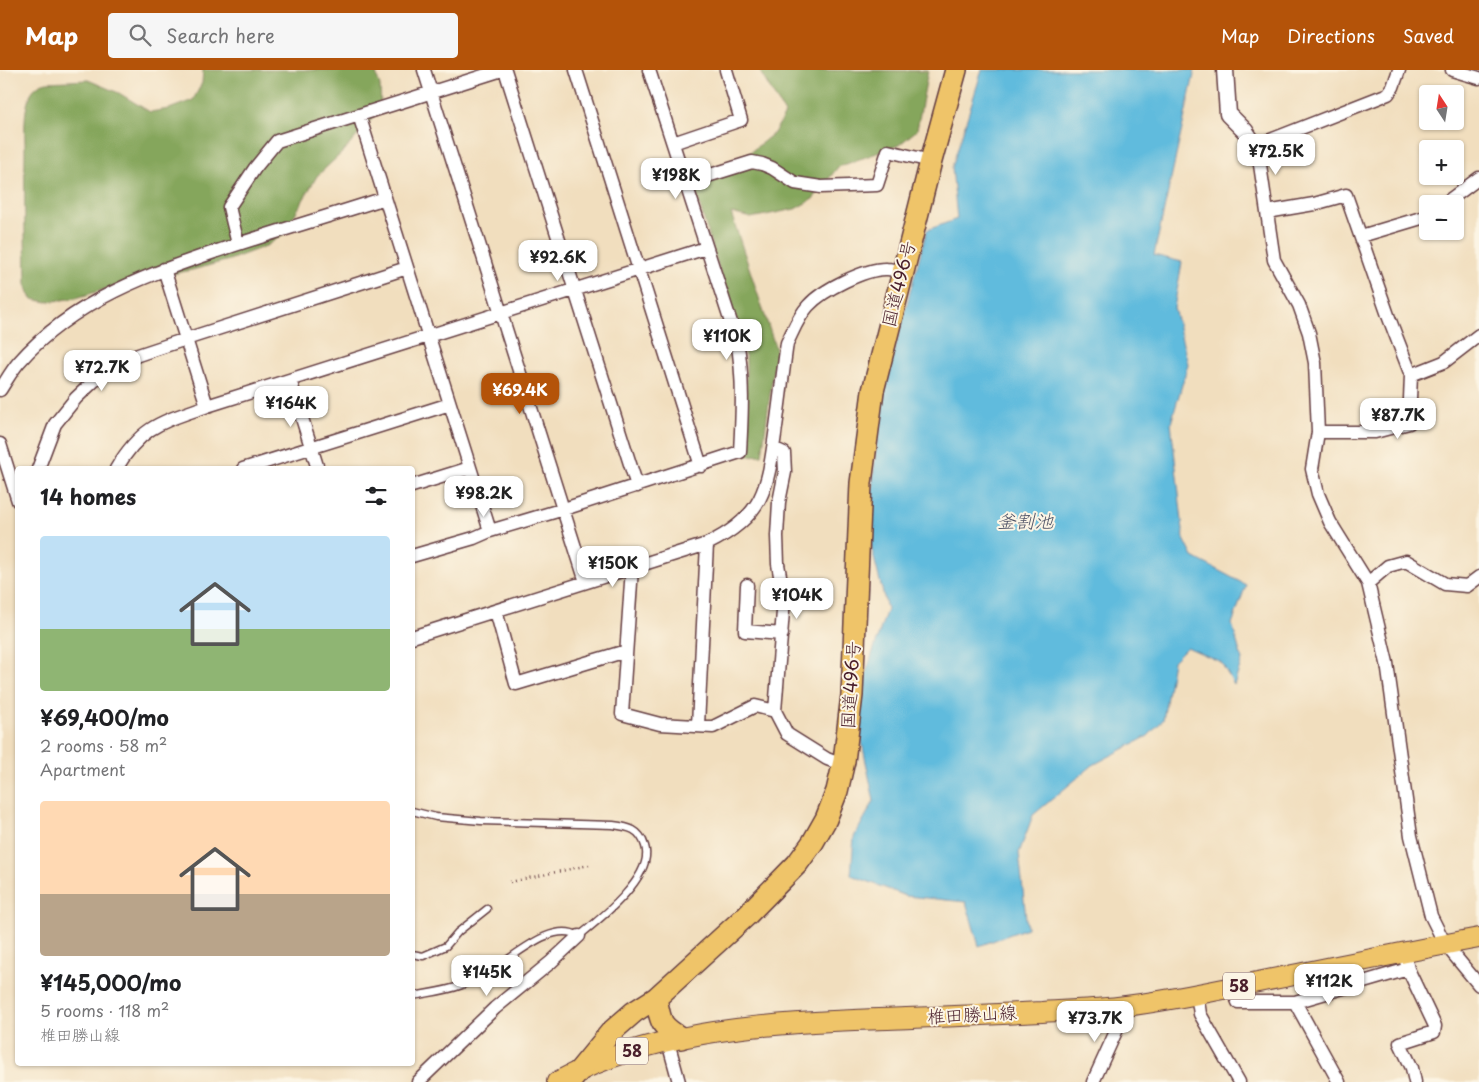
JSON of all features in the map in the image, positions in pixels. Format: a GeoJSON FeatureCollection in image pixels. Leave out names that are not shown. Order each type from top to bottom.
{"type":"FeatureCollection","features":[{"type":"Feature","properties":{"kind":"highway","name":"国道496号"},"geometry":{"type":"LineString","coordinates":[[575,1075],[611,1032],[634,1012],[656,998],[746,916],[796,864],[826,819],[843,765],[852,695],[861,483],[873,391],[956,70]]}},
{"type":"Feature","properties":{"kind":"highway"},"geometry":{"type":"LineString","coordinates":[[656,998],[664,1028],[675,1040]]}},
{"type":"Feature","properties":{"kind":"main road","name":"椎田勝山線"},"geometry":{"type":"LineString","coordinates":[[557,1082],[625,1053],[712,1033],[809,1022],[1117,1007],[1232,987],[1406,961],[1445,944],[1479,938]]}},
{"type":"Feature","properties":{"kind":"street"},"geometry":{"type":"LineString","coordinates":[[424,70],[586,582]]}},
{"type":"Feature","properties":{"kind":"street"},"geometry":{"type":"LineString","coordinates":[[238,244],[229,208],[255,168],[277,141],[504,70],[637,486]]}},
{"type":"Feature","properties":{"kind":"street"},"geometry":{"type":"LineString","coordinates":[[576,70],[701,466]]}},
{"type":"Feature","properties":{"kind":"street"},"geometry":{"type":"LineString","coordinates":[[415,555],[701,466],[740,452],[742,415],[740,359],[737,341],[649,70]]}},
{"type":"Feature","properties":{"kind":"street"},"geometry":{"type":"LineString","coordinates":[[673,143],[741,120],[726,70]]}},
{"type":"Feature","properties":{"kind":"street"},"geometry":{"type":"LineString","coordinates":[[1225,70],[1228,114],[1245,131],[1255,146],[1259,158],[1274,260],[1299,305],[1310,340],[1315,363],[1318,432],[1312,469],[1318,494],[1330,522],[1368,583],[1387,663],[1411,836],[1431,916],[1445,944],[1479,985]]}},
{"type":"Feature","properties":{"kind":"street"},"geometry":{"type":"LineString","coordinates":[[1255,146],[1388,94],[1394,87],[1399,70]]}},
{"type":"Feature","properties":{"kind":"street"},"geometry":{"type":"LineString","coordinates":[[1452,70],[1479,78]]}},
{"type":"Feature","properties":{"kind":"street"},"geometry":{"type":"LineString","coordinates":[[359,115],[490,531]]}},
{"type":"Feature","properties":{"kind":"street"},"geometry":{"type":"LineString","coordinates":[[686,183],[752,162],[772,168],[795,183],[821,187],[877,185],[888,151],[931,161]]}},
{"type":"Feature","properties":{"kind":"street"},"geometry":{"type":"LineString","coordinates":[[1456,195],[1479,178]]}},
{"type":"Feature","properties":{"kind":"street"},"geometry":{"type":"LineString","coordinates":[[1267,212],[1314,204],[1346,195],[1389,318],[1412,375],[1409,423],[1375,432],[1318,432]]}},
{"type":"Feature","properties":{"kind":"street"},"geometry":{"type":"LineString","coordinates":[[0,390],[18,363],[42,338],[65,319],[128,284],[164,269],[238,244],[385,198]]}},
{"type":"Feature","properties":{"kind":"street"},"geometry":{"type":"LineString","coordinates":[[1361,236],[1419,219]]}},
{"type":"Feature","properties":{"kind":"street"},"geometry":{"type":"LineString","coordinates":[[118,466],[135,441],[147,430],[167,420],[706,248]]}},
{"type":"Feature","properties":{"kind":"street"},"geometry":{"type":"LineString","coordinates":[[39,466],[55,424],[76,398],[94,381],[122,363],[186,339],[407,268]]}},
{"type":"Feature","properties":{"kind":"street"},"geometry":{"type":"LineString","coordinates":[[415,636],[707,544],[724,536],[747,517],[756,505],[768,481],[787,343],[807,306],[826,290],[876,269],[888,268],[902,273]]}},
{"type":"Feature","properties":{"kind":"street"},"geometry":{"type":"LineString","coordinates":[[164,269],[208,406]]}},
{"type":"Feature","properties":{"kind":"street"},"geometry":{"type":"LineString","coordinates":[[1412,375],[1444,362],[1479,335]]}},
{"type":"Feature","properties":{"kind":"street"},"geometry":{"type":"LineString","coordinates":[[290,380],[317,466]]}},
{"type":"Feature","properties":{"kind":"street"},"geometry":{"type":"LineString","coordinates":[[252,466],[450,404]]}},
{"type":"Feature","properties":{"kind":"street"},"geometry":{"type":"LineString","coordinates":[[0,444],[15,492]]}},
{"type":"Feature","properties":{"kind":"street"},"geometry":{"type":"LineString","coordinates":[[773,448],[784,453],[785,472],[779,502],[777,536],[778,564],[784,599],[775,711],[788,734],[827,759],[843,765]]}},
{"type":"Feature","properties":{"kind":"street"},"geometry":{"type":"LineString","coordinates":[[415,485],[470,468]]}},
{"type":"Feature","properties":{"kind":"street"},"geometry":{"type":"LineString","coordinates":[[698,725],[707,544]]}},
{"type":"Feature","properties":{"kind":"street"},"geometry":{"type":"LineString","coordinates":[[1368,583],[1388,566],[1406,561],[1445,584],[1467,586],[1479,577]]}},
{"type":"Feature","properties":{"kind":"street"},"geometry":{"type":"LineString","coordinates":[[632,568],[622,714],[660,724],[713,727],[755,706],[775,711]]}},
{"type":"Feature","properties":{"kind":"street"},"geometry":{"type":"LineString","coordinates":[[747,585],[745,631],[782,634]]}},
{"type":"Feature","properties":{"kind":"street"},"geometry":{"type":"LineString","coordinates":[[496,612],[516,684],[626,652]]}},
{"type":"Feature","properties":{"kind":"street"},"geometry":{"type":"LineString","coordinates":[[418,1082],[495,1008],[551,962],[579,936]]}},
{"type":"Feature","properties":{"kind":"street"},"geometry":{"type":"LineString","coordinates":[[1232,987],[1238,1002],[1295,1002],[1406,961],[1435,1026],[1434,1032],[1400,1043],[1415,1082]]}},
{"type":"Feature","properties":{"kind":"street"},"geometry":{"type":"LineString","coordinates":[[1197,994],[1200,1014],[1239,1082]]}},
{"type":"Feature","properties":{"kind":"street"},"geometry":{"type":"LineString","coordinates":[[1295,1002],[1339,1082]]}},
{"type":"Feature","properties":{"kind":"street"},"geometry":{"type":"LineString","coordinates":[[1093,1082],[1118,1027],[1117,1007]]}},
{"type":"Feature","properties":{"kind":"street"},"geometry":{"type":"LineString","coordinates":[[675,1040],[679,1082]]}},
{"type":"Feature","properties":{"kind":"lane"},"geometry":{"type":"LineString","coordinates":[[415,812],[436,817],[481,821],[630,827],[638,832],[644,841],[647,851],[646,863],[637,878],[612,908],[579,936],[571,931],[551,934],[536,941],[494,969],[459,986],[415,995]]}},
{"type":"Feature","properties":{"kind":"lane"},"geometry":{"type":"LineString","coordinates":[[415,955],[423,956],[446,946],[458,932],[487,908]]}},
{"type":"Feature","properties":{"kind":"path"},"geometry":{"type":"LineString","coordinates":[[510,882],[589,865]]}},
{"type":"Feature","properties":{"kind":"green space"},"geometry":{"type":"Polygon","coordinates":[[[203,70],[375,70],[380,86],[381,105],[371,120],[345,150],[317,176],[283,235],[266,246],[229,260],[192,270],[126,283],[76,298],[47,302],[32,299],[26,286],[25,184],[25,115],[31,93],[39,85],[47,82],[88,80],[119,93],[150,112],[169,109],[193,100],[202,83],[203,70]]]}},
{"type":"Feature","properties":{"kind":"green space"},"geometry":{"type":"Polygon","coordinates":[[[759,70],[928,71],[917,130],[899,145],[838,167],[813,199],[795,209],[751,218],[731,213],[776,349],[762,455],[746,456],[746,359],[692,180],[743,158],[774,133],[785,114],[759,70]]]}},
{"type":"Feature","properties":{"kind":"water","name":"釜割池"},"geometry":{"type":"Polygon","coordinates":[[[982,70],[1195,70],[1154,255],[1182,262],[1174,308],[1188,364],[1171,423],[1184,539],[1193,557],[1246,585],[1232,624],[1242,660],[1234,685],[1221,662],[1187,647],[1173,661],[1163,720],[1148,736],[1093,765],[1033,815],[1019,853],[1027,928],[979,946],[966,902],[906,896],[851,875],[854,837],[874,801],[858,723],[862,685],[887,609],[868,534],[880,402],[927,230],[957,219],[952,167],[982,70]]]}}]}
